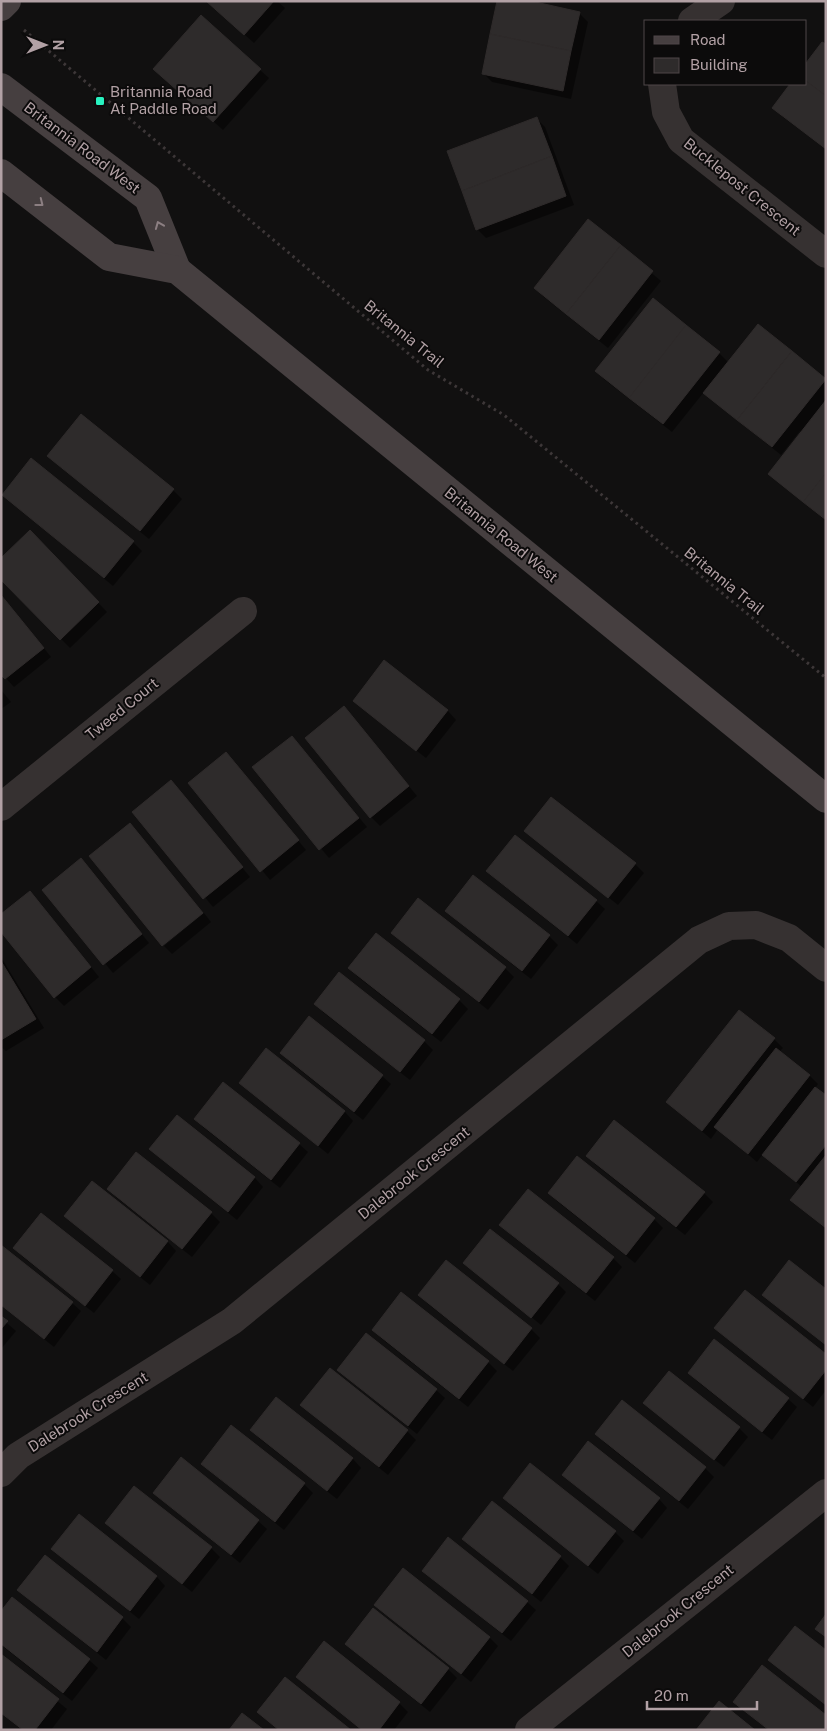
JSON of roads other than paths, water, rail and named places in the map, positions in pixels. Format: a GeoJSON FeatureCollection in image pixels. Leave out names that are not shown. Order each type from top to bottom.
{"type":"FeatureCollection","features":[{"type":"Feature","properties":{"kind":"main road"},"geometry":{"type":"LineString","coordinates":[[1,7],[7,1]]}},
{"type":"Feature","properties":{"kind":"main road","name":"Britannia Road West"},"geometry":{"type":"LineString","coordinates":[[1,87],[148,198],[177,270]]}},
{"type":"Feature","properties":{"kind":"main road","name":"Britannia Road West"},"geometry":{"type":"LineString","coordinates":[[1,173],[109,257],[177,270],[826,799]]}},
{"type":"Feature","properties":{"kind":"street"},"geometry":{"type":"LineString","coordinates":[[693,20],[721,1]]}},
{"type":"Feature","properties":{"kind":"street","name":"Bucklepost Crescent"},"geometry":{"type":"LineString","coordinates":[[662,85],[666,112],[682,140],[826,254]]}},
{"type":"Feature","properties":{"kind":"street","name":"Tweed Court"},"geometry":{"type":"LineString","coordinates":[[1,807],[243,611]]}},
{"type":"Feature","properties":{"kind":"street","name":"Dalebrook Crescent"},"geometry":{"type":"LineString","coordinates":[[1,1473],[18,1456],[232,1322],[699,940],[729,926],[756,925],[789,938],[826,968]]}},
{"type":"Feature","properties":{"kind":"street","name":"Dalebrook Crescent"},"geometry":{"type":"LineString","coordinates":[[529,1730],[826,1493]]}},
{"type":"Feature","properties":{"kind":"place","name":"Britannia Road At Paddle Road"},"geometry":{"type":"Point","coordinates":[100,101]}}]}
